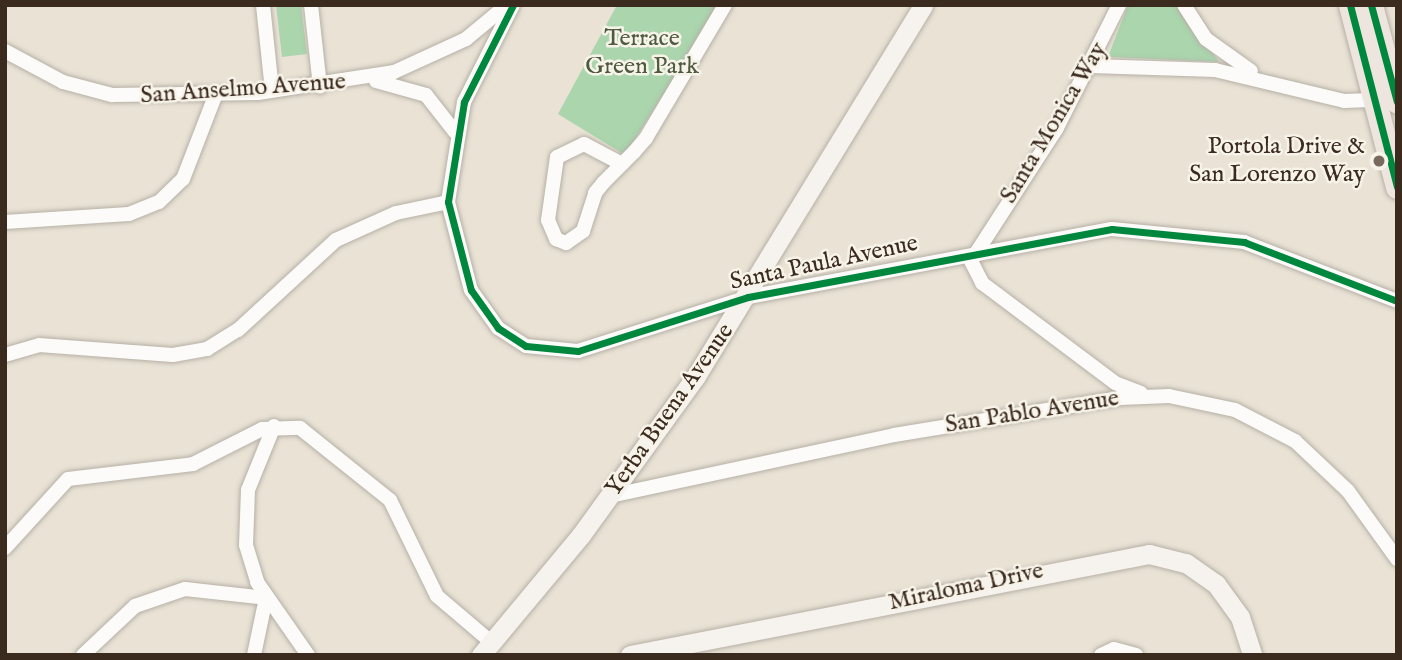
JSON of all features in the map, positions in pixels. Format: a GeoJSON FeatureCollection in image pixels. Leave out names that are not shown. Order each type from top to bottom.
{"type":"FeatureCollection","features":[{"type":"Feature","properties":{"kind":"main road"},"geometry":{"type":"LineString","coordinates":[[1350,5],[1388,101]]}},
{"type":"Feature","properties":{"kind":"main road"},"geometry":{"type":"LineString","coordinates":[[1371,5],[1388,101],[1397,187]]}},
{"type":"Feature","properties":{"kind":"street"},"geometry":{"type":"LineString","coordinates":[[263,5],[272,91]]}},
{"type":"Feature","properties":{"kind":"street"},"geometry":{"type":"LineString","coordinates":[[311,5],[320,87]]}},
{"type":"Feature","properties":{"kind":"street","name":"San Anselmo Avenue"},"geometry":{"type":"LineString","coordinates":[[5,51],[63,82],[111,95],[215,96],[320,87],[365,80],[443,52],[507,5]]}},
{"type":"Feature","properties":{"kind":"street","name":"Santa Paula Avenue"},"geometry":{"type":"LineString","coordinates":[[513,5],[464,102],[455,132],[448,202],[471,290],[498,328],[526,346],[578,351],[748,297],[1086,230],[1174,230],[1268,249],[1397,301]]}},
{"type":"Feature","properties":{"kind":"street"},"geometry":{"type":"LineString","coordinates":[[622,164],[584,144],[558,157],[548,220],[556,239],[576,239],[595,193],[622,164],[657,122],[725,5]]}},
{"type":"Feature","properties":{"kind":"street","name":"Yerba Buena Avenue"},"geometry":{"type":"LineString","coordinates":[[486,649],[610,496],[748,297],[923,5]]}},
{"type":"Feature","properties":{"kind":"street","name":"Santa Monica Way"},"geometry":{"type":"LineString","coordinates":[[973,252],[1038,159],[1091,66],[1119,5]]}},
{"type":"Feature","properties":{"kind":"street"},"geometry":{"type":"LineString","coordinates":[[1184,5],[1221,52],[1271,80]]}},
{"type":"Feature","properties":{"kind":"street"},"geometry":{"type":"LineString","coordinates":[[1091,66],[1187,67],[1271,80],[1344,101],[1388,101]]}},
{"type":"Feature","properties":{"kind":"street","name":"San Anselmo Avenue"},"geometry":{"type":"LineString","coordinates":[[365,80],[426,95],[455,132]]}},
{"type":"Feature","properties":{"kind":"street"},"geometry":{"type":"LineString","coordinates":[[5,222],[130,214],[159,202],[183,179],[215,96]]}},
{"type":"Feature","properties":{"kind":"street"},"geometry":{"type":"LineString","coordinates":[[5,355],[39,345],[173,355],[207,349],[238,330],[336,240],[397,213],[448,202]]}},
{"type":"Feature","properties":{"kind":"street"},"geometry":{"type":"LineString","coordinates":[[973,252],[973,270],[982,283],[1115,383],[1145,395]]}},
{"type":"Feature","properties":{"kind":"street","name":"San Pablo Avenue"},"geometry":{"type":"LineString","coordinates":[[610,496],[839,445],[1145,395],[1235,410],[1295,441],[1348,491],[1397,559]]}},
{"type":"Feature","properties":{"kind":"street"},"geometry":{"type":"LineString","coordinates":[[274,426],[248,491],[244,526],[250,564],[267,598],[291,623],[308,655]]}},
{"type":"Feature","properties":{"kind":"street"},"geometry":{"type":"LineString","coordinates":[[5,548],[68,479],[193,464],[274,426],[313,433],[390,500],[437,596],[486,649]]}},
{"type":"Feature","properties":{"kind":"street","name":"Miraloma Drive"},"geometry":{"type":"LineString","coordinates":[[631,655],[1149,554],[1186,563],[1216,584],[1240,617],[1252,655]]}},
{"type":"Feature","properties":{"kind":"street"},"geometry":{"type":"LineString","coordinates":[[83,655],[151,596],[185,589],[267,598]]}},
{"type":"Feature","properties":{"kind":"street"},"geometry":{"type":"LineString","coordinates":[[254,655],[267,598]]}},
{"type":"Feature","properties":{"kind":"street"},"geometry":{"type":"LineString","coordinates":[[1101,655],[1114,649],[1136,655]]}},
{"type":"Feature","properties":{"kind":"green space"},"geometry":{"type":"Polygon","coordinates":[[[276,5],[301,5],[307,54],[282,57],[276,5]]]}},
{"type":"Feature","properties":{"kind":"green space","name":"Terrace Green Park"},"geometry":{"type":"Polygon","coordinates":[[[617,5],[720,5],[625,155],[558,114],[617,5]]]}},
{"type":"Feature","properties":{"kind":"green space"},"geometry":{"type":"Polygon","coordinates":[[[1128,5],[1179,5],[1219,62],[1108,57],[1128,5]]]}},
{"type":"Feature","properties":{"kind":"cycle path"},"geometry":{"type":"LineString","coordinates":[[513,5],[464,102],[448,202],[471,290],[498,328],[526,346],[578,351],[748,297],[1112,229],[1244,242],[1397,301]]}},
{"type":"Feature","properties":{"kind":"cycle path"},"geometry":{"type":"LineString","coordinates":[[1350,5],[1397,187]]}},
{"type":"Feature","properties":{"kind":"cycle path"},"geometry":{"type":"LineString","coordinates":[[1371,5],[1397,102]]}},
{"type":"Feature","properties":{"kind":"place","name":"Portola Drive & San Lorenzo Way"},"geometry":{"type":"Point","coordinates":[1379,161]}}]}
